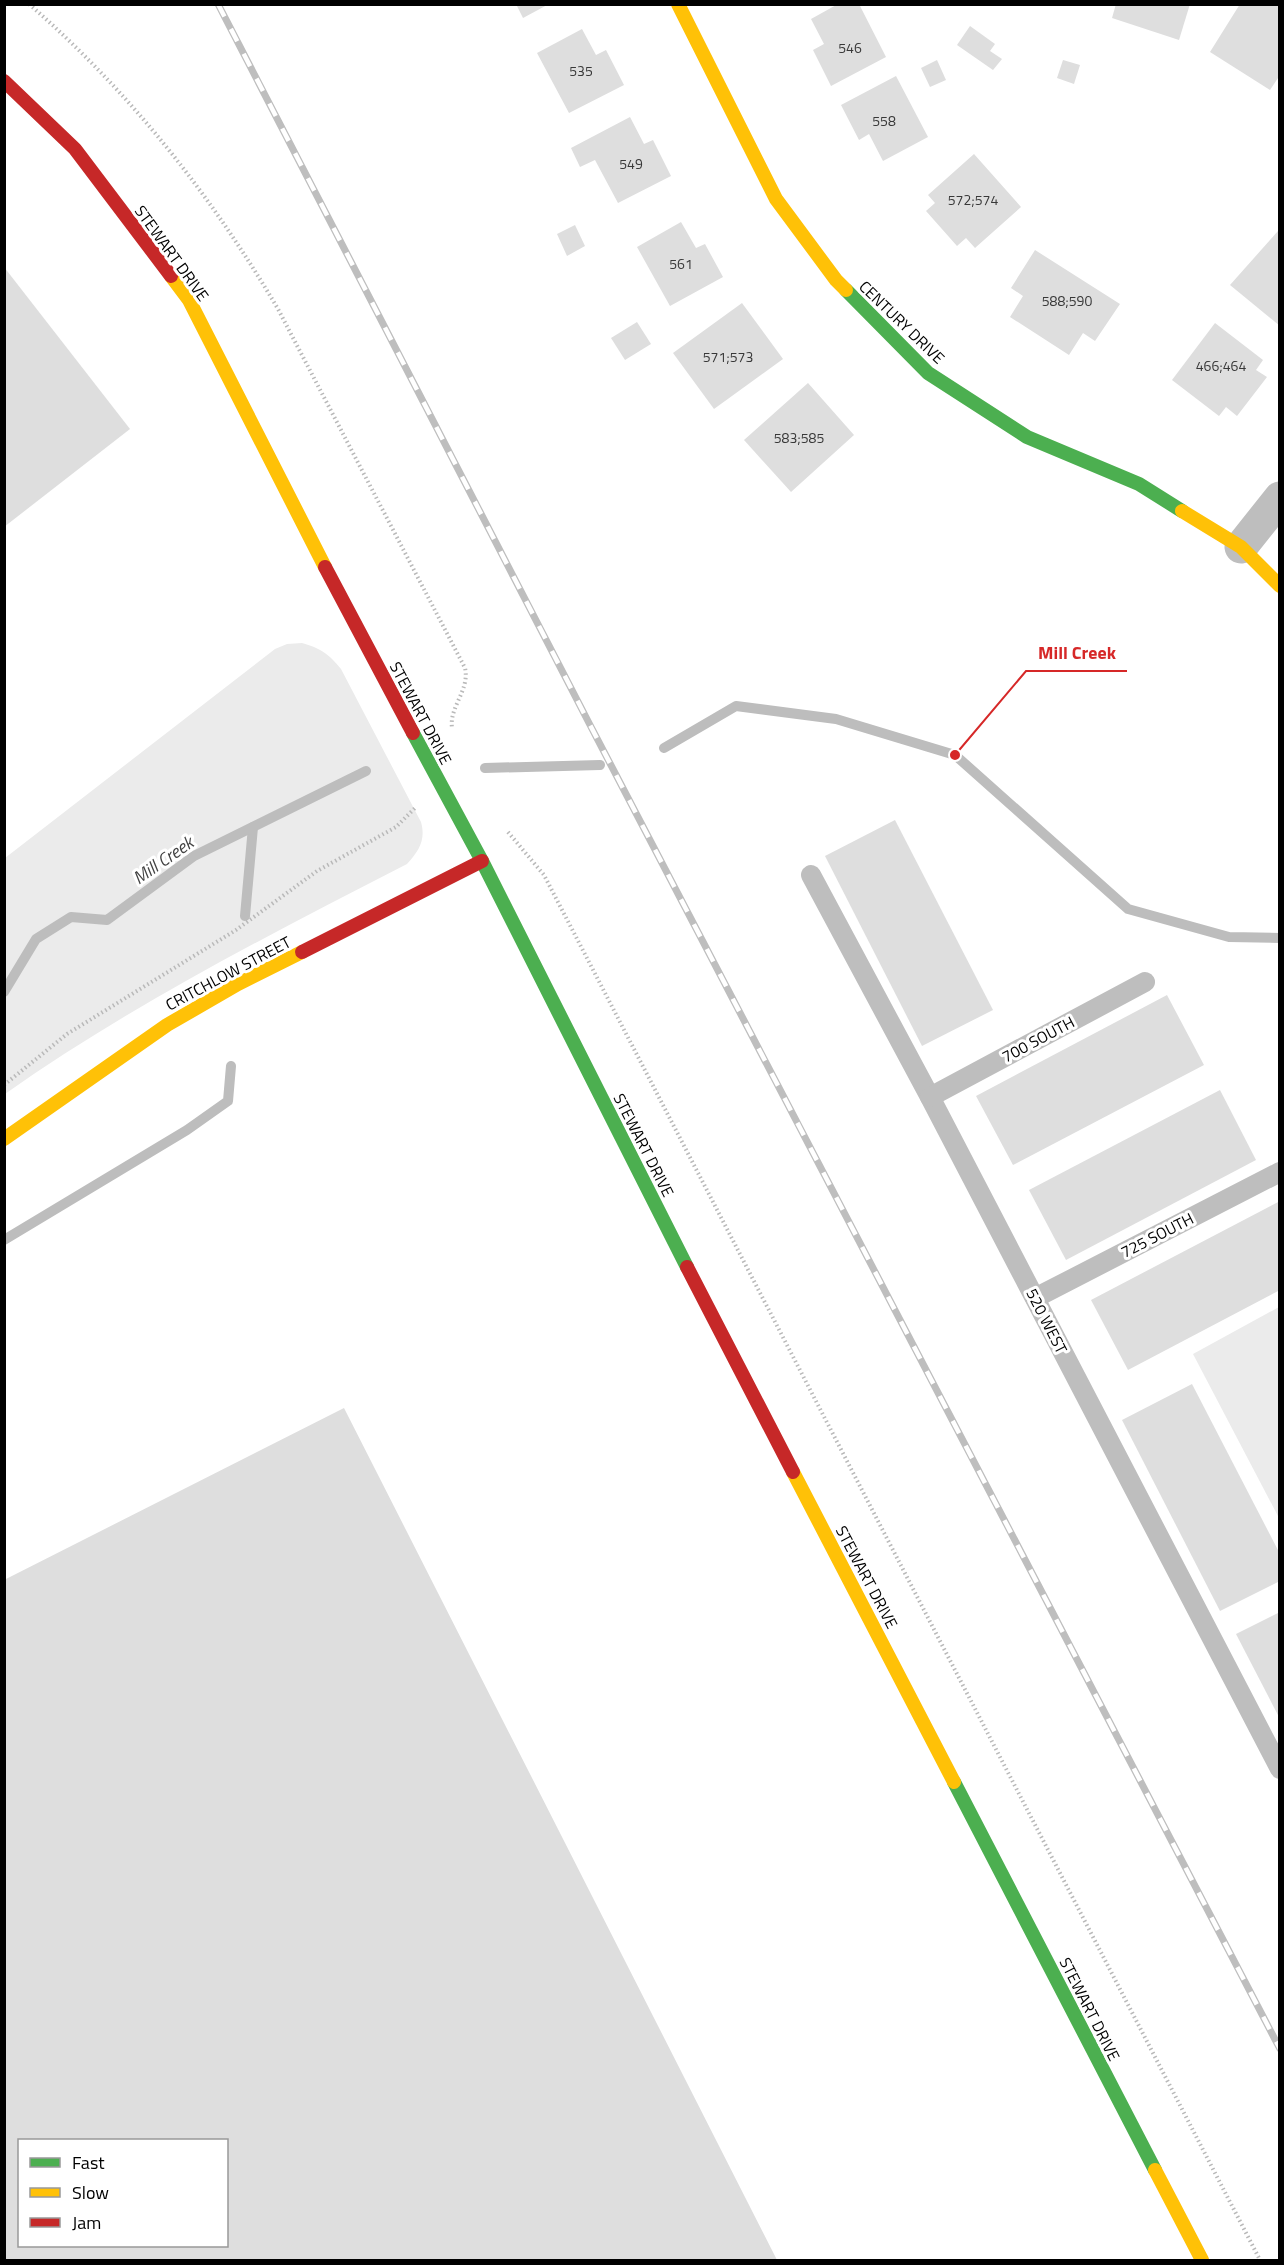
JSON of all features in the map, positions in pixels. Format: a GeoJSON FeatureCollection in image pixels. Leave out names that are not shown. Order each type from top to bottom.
{"type":"FeatureCollection","features":[{"type":"Feature","properties":{"kind":"street","name":"CENTURY DRIVE"},"geometry":{"type":"LineString","coordinates":[[678,4],[776,199],[836,280],[928,373],[1027,436],[1139,484],[1241,548],[1280,586]]}},
{"type":"Feature","properties":{"kind":"street","name":"STEWART DRIVE"},"geometry":{"type":"LineString","coordinates":[[4,81],[75,149],[189,300],[326,569],[482,861],[690,1274],[1202,2260]]}},
{"type":"Feature","properties":{"kind":"street"},"geometry":{"type":"LineString","coordinates":[[1241,548],[1280,498]]}},
{"type":"Feature","properties":{"kind":"street","name":"CRITCHLOW STREET"},"geometry":{"type":"LineString","coordinates":[[4,1139],[167,1024],[238,984],[482,861]]}},
{"type":"Feature","properties":{"kind":"lane","name":"520 WEST"},"geometry":{"type":"LineString","coordinates":[[811,875],[930,1097],[1280,1769]]}},
{"type":"Feature","properties":{"kind":"lane","name":"700 SOUTH"},"geometry":{"type":"LineString","coordinates":[[930,1097],[1145,982]]}},
{"type":"Feature","properties":{"kind":"lane","name":"725 SOUTH"},"geometry":{"type":"LineString","coordinates":[[1035,1298],[1280,1172]]}},
{"type":"Feature","properties":{"kind":"path"},"geometry":{"type":"LineString","coordinates":[[29,4],[64,34],[148,123],[216,212],[278,309],[465,668],[467,677],[452,716],[451,726],[456,736]]}},
{"type":"Feature","properties":{"kind":"path"},"geometry":{"type":"LineString","coordinates":[[4,1085],[67,1034],[236,930],[317,871],[396,827],[415,807]]}},
{"type":"Feature","properties":{"kind":"path"},"geometry":{"type":"LineString","coordinates":[[504,828],[522,846],[544,875],[1260,2260]]}},
{"type":"Feature","properties":{"kind":"shaded area"},"geometry":{"type":"Polygon","coordinates":[[[302,643],[324,652],[341,669],[421,822],[422,840],[415,854],[407,864],[201,972],[151,1001],[53,1061],[5,1094],[5,858],[275,649],[287,644],[302,643]]]}},
{"type":"Feature","properties":{"kind":"shaded area"},"geometry":{"type":"Polygon","coordinates":[[[1279,1307],[1279,1518],[1193,1354],[1279,1307]]]}},
{"type":"Feature","properties":{"kind":"building"},"geometry":{"type":"Polygon","coordinates":[[[516,4],[549,4],[523,18],[516,4]]]}},
{"type":"Feature","properties":{"kind":"building"},"geometry":{"type":"Polygon","coordinates":[[[838,4],[859,4],[886,57],[831,86],[813,50],[824,44],[811,19],[838,4]]]}},
{"type":"Feature","properties":{"kind":"building"},"geometry":{"type":"Polygon","coordinates":[[[1116,4],[1190,4],[1179,40],[1112,18],[1116,4]]]}},
{"type":"Feature","properties":{"kind":"building"},"geometry":{"type":"Polygon","coordinates":[[[1240,4],[1280,4],[1280,75],[1270,90],[1210,52],[1240,4]]]}},
{"type":"Feature","properties":{"kind":"building"},"geometry":{"type":"Polygon","coordinates":[[[970,26],[995,44],[990,51],[1002,59],[993,70],[957,45],[970,26]]]}},
{"type":"Feature","properties":{"kind":"building"},"geometry":{"type":"Polygon","coordinates":[[[582,29],[596,55],[606,50],[624,85],[569,113],[537,53],[582,29]]]}},
{"type":"Feature","properties":{"kind":"building"},"geometry":{"type":"Polygon","coordinates":[[[937,60],[946,80],[930,87],[921,68],[937,60]]]}},
{"type":"Feature","properties":{"kind":"building"},"geometry":{"type":"Polygon","coordinates":[[[1063,60],[1080,65],[1074,84],[1057,78],[1063,60]]]}},
{"type":"Feature","properties":{"kind":"building"},"geometry":{"type":"Polygon","coordinates":[[[896,76],[928,137],[883,161],[869,134],[859,140],[841,105],[896,76]]]}},
{"type":"Feature","properties":{"kind":"building"},"geometry":{"type":"Polygon","coordinates":[[[630,117],[644,144],[653,140],[671,176],[618,203],[595,160],[580,167],[571,148],[630,117]]]}},
{"type":"Feature","properties":{"kind":"building"},"geometry":{"type":"Polygon","coordinates":[[[974,154],[1021,207],[975,248],[966,238],[957,246],[926,211],[935,203],[928,195],[974,154]]]}},
{"type":"Feature","properties":{"kind":"building"},"geometry":{"type":"Polygon","coordinates":[[[681,222],[696,248],[705,244],[723,277],[670,306],[637,247],[681,222]]]}},
{"type":"Feature","properties":{"kind":"building"},"geometry":{"type":"Polygon","coordinates":[[[575,225],[585,246],[567,256],[557,234],[575,225]]]}},
{"type":"Feature","properties":{"kind":"building"},"geometry":{"type":"Polygon","coordinates":[[[1278,231],[1280,233],[1280,326],[1230,285],[1278,231]]]}},
{"type":"Feature","properties":{"kind":"building"},"geometry":{"type":"Polygon","coordinates":[[[1035,250],[1120,304],[1095,341],[1083,333],[1069,355],[1010,317],[1023,296],[1011,288],[1035,250]]]}},
{"type":"Feature","properties":{"kind":"building"},"geometry":{"type":"Polygon","coordinates":[[[4,267],[130,429],[4,527],[4,267]]]}},
{"type":"Feature","properties":{"kind":"building"},"geometry":{"type":"Polygon","coordinates":[[[742,303],[783,359],[714,409],[673,353],[742,303]]]}},
{"type":"Feature","properties":{"kind":"building"},"geometry":{"type":"Polygon","coordinates":[[[637,322],[651,344],[625,360],[611,338],[637,322]]]}},
{"type":"Feature","properties":{"kind":"building"},"geometry":{"type":"Polygon","coordinates":[[[1215,323],[1263,360],[1256,370],[1267,377],[1237,416],[1226,407],[1219,416],[1172,380],[1215,323]]]}},
{"type":"Feature","properties":{"kind":"building"},"geometry":{"type":"Polygon","coordinates":[[[808,383],[854,435],[791,492],[744,440],[808,383]]]}},
{"type":"Feature","properties":{"kind":"building"},"geometry":{"type":"Polygon","coordinates":[[[895,820],[993,1010],[922,1046],[825,856],[895,820]]]}},
{"type":"Feature","properties":{"kind":"building"},"geometry":{"type":"Polygon","coordinates":[[[1167,995],[1204,1065],[1013,1165],[976,1096],[1167,995]]]}},
{"type":"Feature","properties":{"kind":"building"},"geometry":{"type":"Polygon","coordinates":[[[1220,1090],[1256,1160],[1066,1260],[1029,1190],[1220,1090]]]}},
{"type":"Feature","properties":{"kind":"building"},"geometry":{"type":"Polygon","coordinates":[[[1280,1201],[1280,1290],[1128,1370],[1091,1300],[1280,1201]]]}},
{"type":"Feature","properties":{"kind":"building"},"geometry":{"type":"Polygon","coordinates":[[[1192,1384],[1280,1554],[1280,1581],[1220,1611],[1122,1420],[1192,1384]]]}},
{"type":"Feature","properties":{"kind":"building"},"geometry":{"type":"Polygon","coordinates":[[[344,1408],[777,2260],[4,2260],[4,1580],[344,1408]]]}},
{"type":"Feature","properties":{"kind":"building"},"geometry":{"type":"Polygon","coordinates":[[[1280,1612],[1280,1719],[1236,1634],[1280,1612]]]}},
{"type":"Feature","properties":{"kind":"waterway","name":"Mill Creek"},"geometry":{"type":"LineString","coordinates":[[664,748],[736,706],[836,719],[955,755],[1128,909],[1229,937],[1280,938]]}},
{"type":"Feature","properties":{"kind":"waterway","name":"Mill Creek"},"geometry":{"type":"LineString","coordinates":[[485,768],[600,765]]}},
{"type":"Feature","properties":{"kind":"waterway","name":"Mill Creek"},"geometry":{"type":"LineString","coordinates":[[4,992],[36,939],[71,917],[107,920],[194,856],[366,771]]}},
{"type":"Feature","properties":{"kind":"waterway"},"geometry":{"type":"LineString","coordinates":[[245,916],[253,827]]}},
{"type":"Feature","properties":{"kind":"waterway"},"geometry":{"type":"LineString","coordinates":[[4,1240],[187,1130],[228,1101],[231,1066]]}},
{"type":"Feature","properties":{"kind":"railway"},"geometry":{"type":"LineString","coordinates":[[218,4],[589,723],[1280,2049]]}},
{"type":"Feature","properties":{"kind":"traffic: fast"},"geometry":{"type":"LineString","coordinates":[[846,290],[928,373],[1027,437],[1139,484],[1182,511]]}},
{"type":"Feature","properties":{"kind":"traffic: fast"},"geometry":{"type":"LineString","coordinates":[[413,733],[482,861],[687,1267]]}},
{"type":"Feature","properties":{"kind":"traffic: fast"},"geometry":{"type":"LineString","coordinates":[[954,1782],[1155,2170]]}},
{"type":"Feature","properties":{"kind":"traffic: slow"},"geometry":{"type":"LineString","coordinates":[[678,4],[776,199],[836,280],[846,290]]}},
{"type":"Feature","properties":{"kind":"traffic: slow"},"geometry":{"type":"LineString","coordinates":[[171,276],[189,300],[325,567]]}},
{"type":"Feature","properties":{"kind":"traffic: slow"},"geometry":{"type":"LineString","coordinates":[[1182,511],[1241,547],[1280,586]]}},
{"type":"Feature","properties":{"kind":"traffic: slow"},"geometry":{"type":"LineString","coordinates":[[4,1139],[167,1025],[238,984],[302,952]]}},
{"type":"Feature","properties":{"kind":"traffic: slow"},"geometry":{"type":"LineString","coordinates":[[793,1472],[954,1782]]}},
{"type":"Feature","properties":{"kind":"traffic: slow"},"geometry":{"type":"LineString","coordinates":[[1155,2170],[1202,2260]]}},
{"type":"Feature","properties":{"kind":"traffic: jam"},"geometry":{"type":"LineString","coordinates":[[4,81],[75,149],[171,276]]}},
{"type":"Feature","properties":{"kind":"traffic: jam"},"geometry":{"type":"LineString","coordinates":[[325,567],[413,733]]}},
{"type":"Feature","properties":{"kind":"traffic: jam"},"geometry":{"type":"LineString","coordinates":[[302,952],[482,861]]}},
{"type":"Feature","properties":{"kind":"traffic: jam"},"geometry":{"type":"LineString","coordinates":[[687,1267],[793,1472]]}},
{"type":"Feature","properties":{"kind":"place","name":"Mill Creek"},"geometry":{"type":"Point","coordinates":[955,755]}}]}
